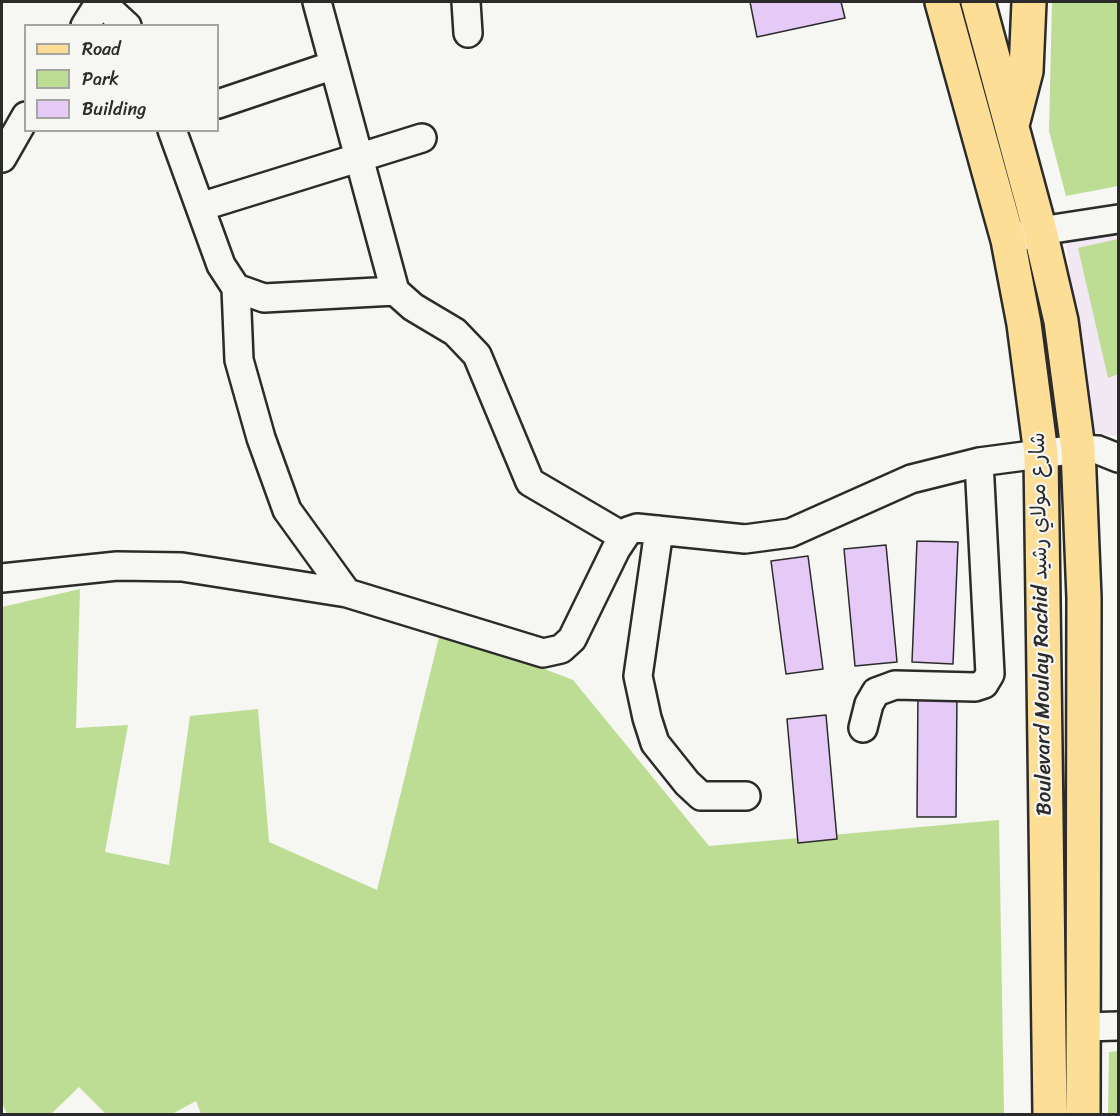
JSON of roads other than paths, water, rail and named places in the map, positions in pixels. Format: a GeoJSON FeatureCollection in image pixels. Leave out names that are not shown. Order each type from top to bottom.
{"type":"FeatureCollection","features":[{"type":"Feature","properties":{"kind":"main road","name":"Boulevard Moulay Rachid شارع مولاي رشيد"},"geometry":{"type":"LineString","coordinates":[[942,2],[1008,240],[1024,324],[1041,454],[1050,1114]]}},
{"type":"Feature","properties":{"kind":"main road","name":"Boulevard Moulay Rachid شارع مولاي رشيد"},"geometry":{"type":"LineString","coordinates":[[978,2],[1040,231],[1061,321],[1078,449],[1084,598],[1083,1114]]}},
{"type":"Feature","properties":{"kind":"main road"},"geometry":{"type":"LineString","coordinates":[[1012,127],[1026,71],[1029,2]]}},
{"type":"Feature","properties":{"kind":"street"},"geometry":{"type":"LineString","coordinates":[[86,24],[101,2],[125,24]]}},
{"type":"Feature","properties":{"kind":"street"},"geometry":{"type":"LineString","coordinates":[[317,2],[395,291],[413,307],[455,332],[477,356],[530,482],[624,537]]}},
{"type":"Feature","properties":{"kind":"street"},"geometry":{"type":"LineString","coordinates":[[466,2],[468,33]]}},
{"type":"Feature","properties":{"kind":"street"},"geometry":{"type":"LineString","coordinates":[[219,104],[334,65]]}},
{"type":"Feature","properties":{"kind":"street"},"geometry":{"type":"LineString","coordinates":[[2,158],[24,120]]}},
{"type":"Feature","properties":{"kind":"street"},"geometry":{"type":"LineString","coordinates":[[173,132],[221,265],[236,288],[240,360],[261,438],[287,510],[347,593]]}},
{"type":"Feature","properties":{"kind":"street"},"geometry":{"type":"LineString","coordinates":[[200,207],[422,138]]}},
{"type":"Feature","properties":{"kind":"street"},"geometry":{"type":"LineString","coordinates":[[1008,240],[1040,231],[1119,219]]}},
{"type":"Feature","properties":{"kind":"street"},"geometry":{"type":"LineString","coordinates":[[236,288],[264,298],[395,291]]}},
{"type":"Feature","properties":{"kind":"street"},"geometry":{"type":"LineString","coordinates":[[2,578],[117,566],[182,567],[347,593],[543,653],[561,649],[572,639],[628,531],[637,528],[745,539],[790,533],[901,483],[979,462],[1078,449],[1098,450],[1119,458]]}},
{"type":"Feature","properties":{"kind":"street"},"geometry":{"type":"LineString","coordinates":[[863,728],[869,704],[876,692],[895,686],[975,687],[984,684],[990,674],[979,462]]}},
{"type":"Feature","properties":{"kind":"street"},"geometry":{"type":"LineString","coordinates":[[659,530],[638,676],[655,743],[687,783],[701,796],[746,796]]}},
{"type":"Feature","properties":{"kind":"street"},"geometry":{"type":"LineString","coordinates":[[1084,1027],[1119,1026]]}}]}
